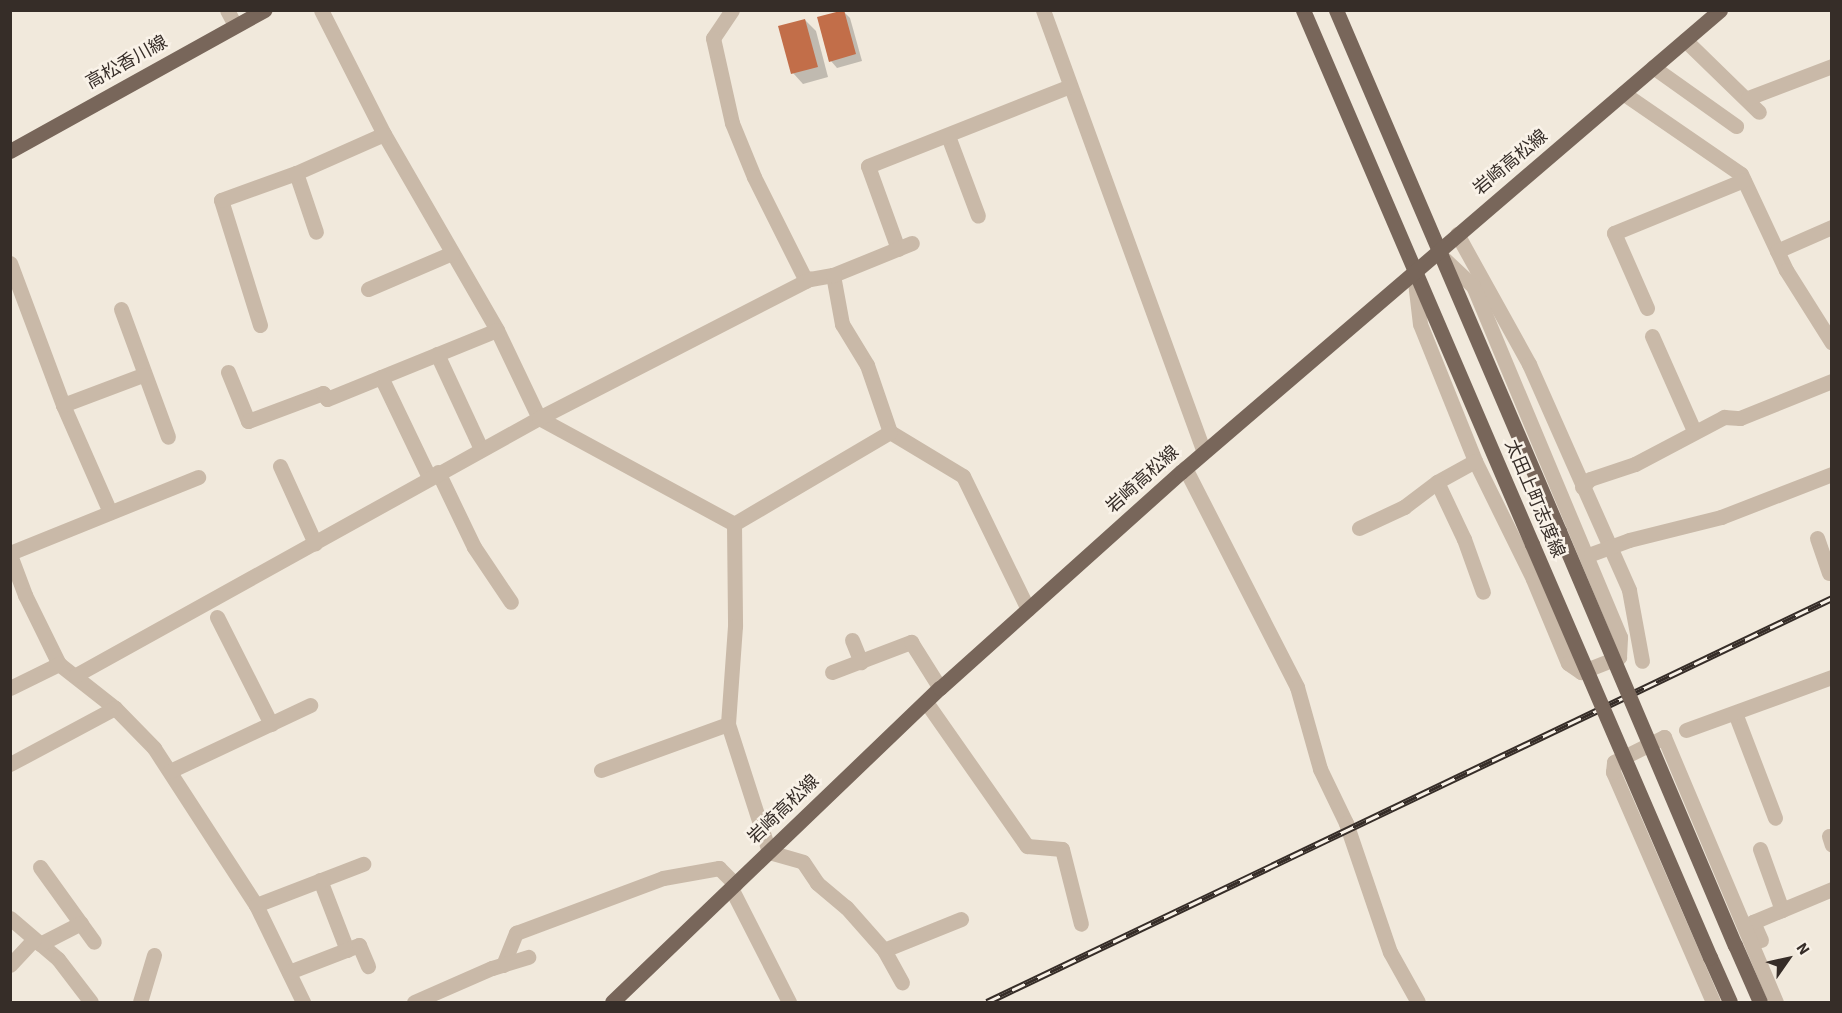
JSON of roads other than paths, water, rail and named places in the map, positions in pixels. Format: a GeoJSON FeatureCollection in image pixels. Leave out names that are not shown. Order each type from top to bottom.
{"type":"FeatureCollection","features":[{"type":"Feature","properties":{"kind":"main road","name":"高松香川線"},"geometry":{"type":"LineString","coordinates":[[10,151],[264,10]]}},
{"type":"Feature","properties":{"kind":"main road","name":"太田上町志度線"},"geometry":{"type":"LineString","coordinates":[[1303,10],[1730,1002]]}},
{"type":"Feature","properties":{"kind":"main road","name":"太田上町志度線"},"geometry":{"type":"LineString","coordinates":[[1336,10],[1437,252],[1760,1002]]}},
{"type":"Feature","properties":{"kind":"main road","name":"岩崎高松線"},"geometry":{"type":"LineString","coordinates":[[612,1002],[940,688],[1185,468],[1720,10]]}},
{"type":"Feature","properties":{"kind":"street"},"geometry":{"type":"LineString","coordinates":[[227,10],[235,26]]}},
{"type":"Feature","properties":{"kind":"street"},"geometry":{"type":"LineString","coordinates":[[321,10],[384,134],[496,330],[539,418],[734,524]]}},
{"type":"Feature","properties":{"kind":"street"},"geometry":{"type":"LineString","coordinates":[[732,10],[713,38],[732,123],[806,281]]}},
{"type":"Feature","properties":{"kind":"street"},"geometry":{"type":"LineString","coordinates":[[1043,10],[1204,452]]}},
{"type":"Feature","properties":{"kind":"street"},"geometry":{"type":"LineString","coordinates":[[1685,40],[1748,98],[1759,112]]}},
{"type":"Feature","properties":{"kind":"street"},"geometry":{"type":"LineString","coordinates":[[1748,98],[1832,66]]}},
{"type":"Feature","properties":{"kind":"street"},"geometry":{"type":"LineString","coordinates":[[1653,67],[1736,126]]}},
{"type":"Feature","properties":{"kind":"street"},"geometry":{"type":"LineString","coordinates":[[76,675],[539,418],[806,281],[833,275],[905,246],[868,166],[948,136],[991,115],[1070,86]]}},
{"type":"Feature","properties":{"kind":"street"},"geometry":{"type":"LineString","coordinates":[[1623,93],[1744,180],[1777,251],[1832,343]]}},
{"type":"Feature","properties":{"kind":"street"},"geometry":{"type":"LineString","coordinates":[[260,325],[221,200],[296,173],[384,134]]}},
{"type":"Feature","properties":{"kind":"street"},"geometry":{"type":"LineString","coordinates":[[948,136],[978,216]]}},
{"type":"Feature","properties":{"kind":"street"},"geometry":{"type":"LineString","coordinates":[[296,173],[316,232]]}},
{"type":"Feature","properties":{"kind":"street"},"geometry":{"type":"LineString","coordinates":[[1647,308],[1614,233],[1744,180]]}},
{"type":"Feature","properties":{"kind":"street"},"geometry":{"type":"LineString","coordinates":[[1777,251],[1832,227]]}},
{"type":"Feature","properties":{"kind":"street"},"geometry":{"type":"LineString","coordinates":[[1457,234],[1529,364],[1610,546],[1634,603],[1642,660]]}},
{"type":"Feature","properties":{"kind":"street"},"geometry":{"type":"LineString","coordinates":[[1414,272],[1420,324],[1475,461],[1537,577],[1568,663],[1581,672],[1619,657],[1620,637],[1473,286],[1437,252]]}},
{"type":"Feature","properties":{"kind":"street"},"geometry":{"type":"LineString","coordinates":[[368,289],[452,253]]}},
{"type":"Feature","properties":{"kind":"street"},"geometry":{"type":"LineString","coordinates":[[10,263],[63,405],[110,513]]}},
{"type":"Feature","properties":{"kind":"street"},"geometry":{"type":"LineString","coordinates":[[833,275],[842,324],[867,365],[890,432],[963,476],[1028,609]]}},
{"type":"Feature","properties":{"kind":"street"},"geometry":{"type":"LineString","coordinates":[[121,309],[143,375],[168,437]]}},
{"type":"Feature","properties":{"kind":"street"},"geometry":{"type":"LineString","coordinates":[[228,372],[248,421],[323,393],[327,399],[496,330]]}},
{"type":"Feature","properties":{"kind":"street"},"geometry":{"type":"LineString","coordinates":[[1652,336],[1694,431]]}},
{"type":"Feature","properties":{"kind":"street"},"geometry":{"type":"LineString","coordinates":[[437,354],[481,449]]}},
{"type":"Feature","properties":{"kind":"street"},"geometry":{"type":"LineString","coordinates":[[63,405],[143,375]]}},
{"type":"Feature","properties":{"kind":"street"},"geometry":{"type":"LineString","coordinates":[[381,377],[474,547],[511,602]]}},
{"type":"Feature","properties":{"kind":"street"},"geometry":{"type":"LineString","coordinates":[[1582,487],[1590,479],[1635,464],[1724,417],[1740,418],[1832,381]]}},
{"type":"Feature","properties":{"kind":"street"},"geometry":{"type":"LineString","coordinates":[[734,524],[890,432]]}},
{"type":"Feature","properties":{"kind":"street"},"geometry":{"type":"LineString","coordinates":[[1359,528],[1404,507],[1437,482],[1475,461]]}},
{"type":"Feature","properties":{"kind":"street"},"geometry":{"type":"LineString","coordinates":[[280,466],[315,543]]}},
{"type":"Feature","properties":{"kind":"street"},"geometry":{"type":"LineString","coordinates":[[1185,468],[1297,687],[1320,769],[1346,823],[1390,952],[1418,1002]]}},
{"type":"Feature","properties":{"kind":"street"},"geometry":{"type":"LineString","coordinates":[[1591,554],[1610,546],[1721,517],[1832,474]]}},
{"type":"Feature","properties":{"kind":"street"},"geometry":{"type":"LineString","coordinates":[[198,477],[10,554],[25,596],[59,664],[76,675],[115,708],[154,748],[256,905],[303,1002]]}},
{"type":"Feature","properties":{"kind":"street"},"geometry":{"type":"LineString","coordinates":[[1437,482],[1464,538],[1483,592]]}},
{"type":"Feature","properties":{"kind":"street"},"geometry":{"type":"LineString","coordinates":[[734,524],[735,626],[728,724],[769,852],[803,862],[817,883],[846,907],[884,950],[902,982]]}},
{"type":"Feature","properties":{"kind":"street"},"geometry":{"type":"LineString","coordinates":[[1817,538],[1827,552],[1829,573]]}},
{"type":"Feature","properties":{"kind":"street"},"geometry":{"type":"LineString","coordinates":[[217,617],[271,724]]}},
{"type":"Feature","properties":{"kind":"street"},"geometry":{"type":"LineString","coordinates":[[852,640],[861,662]]}},
{"type":"Feature","properties":{"kind":"street"},"geometry":{"type":"LineString","coordinates":[[832,672],[911,642],[940,688]]}},
{"type":"Feature","properties":{"kind":"street"},"geometry":{"type":"LineString","coordinates":[[10,688],[59,664]]}},
{"type":"Feature","properties":{"kind":"street"},"geometry":{"type":"LineString","coordinates":[[1686,730],[1832,677]]}},
{"type":"Feature","properties":{"kind":"street"},"geometry":{"type":"LineString","coordinates":[[926,702],[1027,846],[1062,849],[1081,924]]}},
{"type":"Feature","properties":{"kind":"street"},"geometry":{"type":"LineString","coordinates":[[170,771],[310,705]]}},
{"type":"Feature","properties":{"kind":"street"},"geometry":{"type":"LineString","coordinates":[[10,764],[115,708]]}},
{"type":"Feature","properties":{"kind":"street"},"geometry":{"type":"LineString","coordinates":[[1735,713],[1774,818]]}},
{"type":"Feature","properties":{"kind":"street"},"geometry":{"type":"LineString","coordinates":[[601,770],[728,724]]}},
{"type":"Feature","properties":{"kind":"street"},"geometry":{"type":"LineString","coordinates":[[1713,1002],[1613,772],[1614,762],[1664,737],[1776,1002]]}},
{"type":"Feature","properties":{"kind":"street"},"geometry":{"type":"LineString","coordinates":[[1760,849],[1782,910]]}},
{"type":"Feature","properties":{"kind":"street"},"geometry":{"type":"LineString","coordinates":[[256,905],[363,864]]}},
{"type":"Feature","properties":{"kind":"street"},"geometry":{"type":"LineString","coordinates":[[40,867],[94,942]]}},
{"type":"Feature","properties":{"kind":"street"},"geometry":{"type":"LineString","coordinates":[[503,965],[516,933],[663,879],[719,868],[733,886],[789,1002]]}},
{"type":"Feature","properties":{"kind":"street"},"geometry":{"type":"LineString","coordinates":[[320,880],[347,950]]}},
{"type":"Feature","properties":{"kind":"street"},"geometry":{"type":"LineString","coordinates":[[1787,1002],[1753,922],[1832,889]]}},
{"type":"Feature","properties":{"kind":"street"},"geometry":{"type":"LineString","coordinates":[[10,918],[58,959],[91,1002]]}},
{"type":"Feature","properties":{"kind":"street"},"geometry":{"type":"LineString","coordinates":[[884,950],[961,919]]}},
{"type":"Feature","properties":{"kind":"street"},"geometry":{"type":"LineString","coordinates":[[10,965],[37,941],[81,923]]}},
{"type":"Feature","properties":{"kind":"street"},"geometry":{"type":"LineString","coordinates":[[289,972],[359,945],[368,966]]}},
{"type":"Feature","properties":{"kind":"street"},"geometry":{"type":"LineString","coordinates":[[140,1002],[154,955]]}},
{"type":"Feature","properties":{"kind":"street"},"geometry":{"type":"LineString","coordinates":[[414,1002],[528,957]]}},
{"type":"Feature","properties":{"kind":"railway"},"geometry":{"type":"LineString","coordinates":[[987,1002],[1832,598]]}}]}
